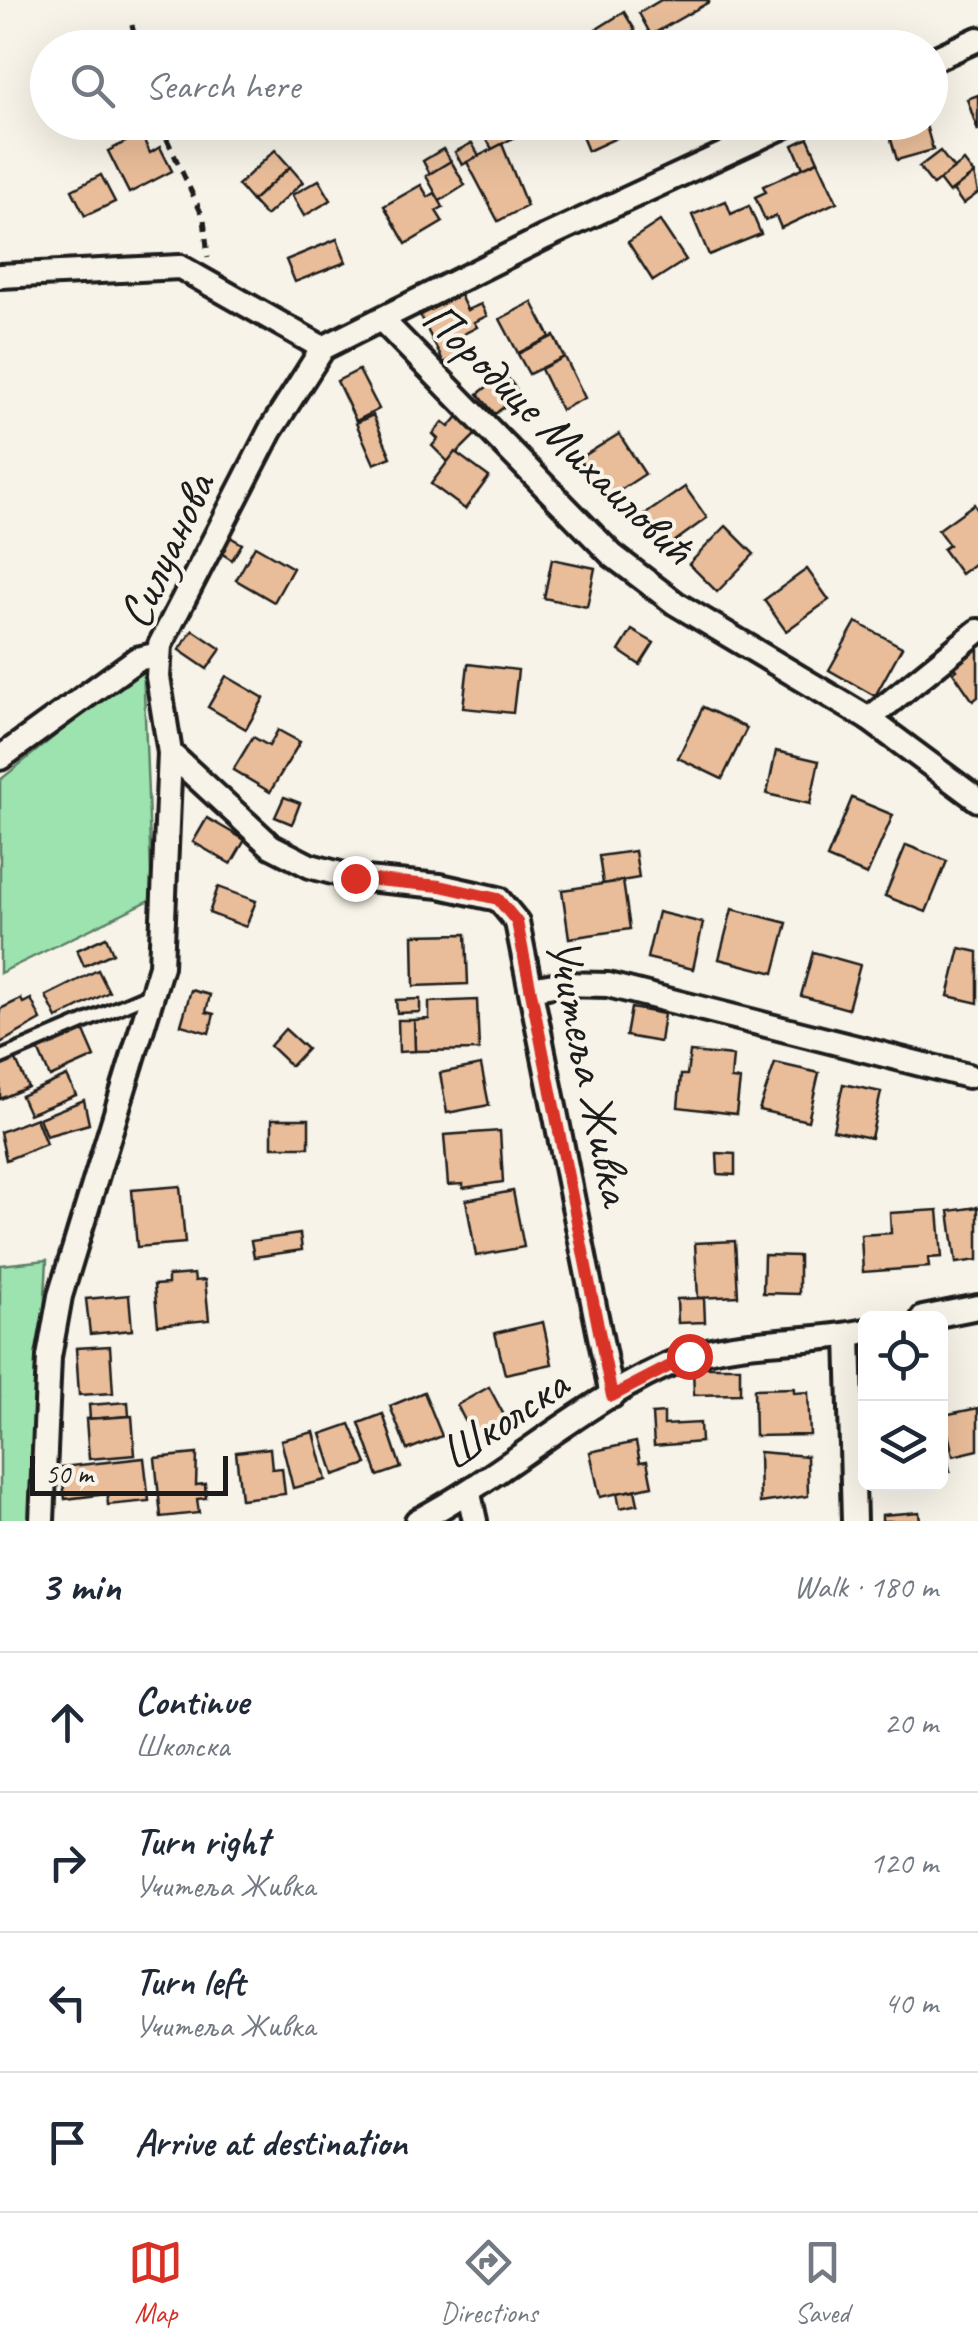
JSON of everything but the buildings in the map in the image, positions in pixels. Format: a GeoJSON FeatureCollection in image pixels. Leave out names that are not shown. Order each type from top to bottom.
{"type":"FeatureCollection","features":[{"type":"Feature","properties":{"kind":"street"},"geometry":{"type":"LineString","coordinates":[[948,52],[978,39]]}},
{"type":"Feature","properties":{"kind":"street"},"geometry":{"type":"LineString","coordinates":[[0,276],[180,267],[210,280],[323,348],[545,237],[754,140]]}},
{"type":"Feature","properties":{"kind":"street","name":"Породице Михаиловић"},"geometry":{"type":"LineString","coordinates":[[382,320],[612,555],[675,603],[868,719],[978,800]]}},
{"type":"Feature","properties":{"kind":"street","name":"Силуанова"},"geometry":{"type":"LineString","coordinates":[[42,1521],[49,1357],[60,1296],[153,992],[164,941],[170,753],[158,677],[160,644],[270,432],[323,348]]}},
{"type":"Feature","properties":{"kind":"street"},"geometry":{"type":"LineString","coordinates":[[868,719],[978,631]]}},
{"type":"Feature","properties":{"kind":"street"},"geometry":{"type":"LineString","coordinates":[[0,758],[137,660],[159,654]]}},
{"type":"Feature","properties":{"kind":"street","name":"Учитеља Живка"},"geometry":{"type":"LineString","coordinates":[[170,753],[271,846],[310,866],[355,878],[440,886],[498,899],[517,922],[612,1396]]}},
{"type":"Feature","properties":{"kind":"street"},"geometry":{"type":"LineString","coordinates":[[531,989],[559,984],[608,985],[968,1076]]}},
{"type":"Feature","properties":{"kind":"street"},"geometry":{"type":"LineString","coordinates":[[948,1313],[978,1307]]}},
{"type":"Feature","properties":{"kind":"street"},"geometry":{"type":"LineString","coordinates":[[854,1521],[857,1333]]}},
{"type":"Feature","properties":{"kind":"street","name":"Школска"},"geometry":{"type":"LineString","coordinates":[[417,1521],[470,1494],[612,1396],[689,1356],[857,1333]]}},
{"type":"Feature","properties":{"kind":"street"},"geometry":{"type":"LineString","coordinates":[[470,1494],[474,1521]]}},
{"type":"Feature","properties":{"kind":"lane"},"geometry":{"type":"LineString","coordinates":[[0,1058],[153,992]]}},
{"type":"Feature","properties":{"kind":"path"},"geometry":{"type":"LineString","coordinates":[[132,25],[133,30]]}},
{"type":"Feature","properties":{"kind":"path"},"geometry":{"type":"LineString","coordinates":[[167,140],[204,219],[210,280]]}},
{"type":"Feature","properties":{"kind":"green space"},"geometry":{"type":"Polygon","coordinates":[[[143,665],[152,899],[0,973],[0,780],[143,665]]]}},
{"type":"Feature","properties":{"kind":"green space"},"geometry":{"type":"Polygon","coordinates":[[[47,1260],[33,1521],[0,1521],[0,1265],[47,1260]]]}},
{"type":"Feature","properties":{"kind":"route"},"geometry":{"type":"LineString","coordinates":[[355,878],[440,886],[498,899],[517,922],[612,1396],[689,1356]]}}]}
